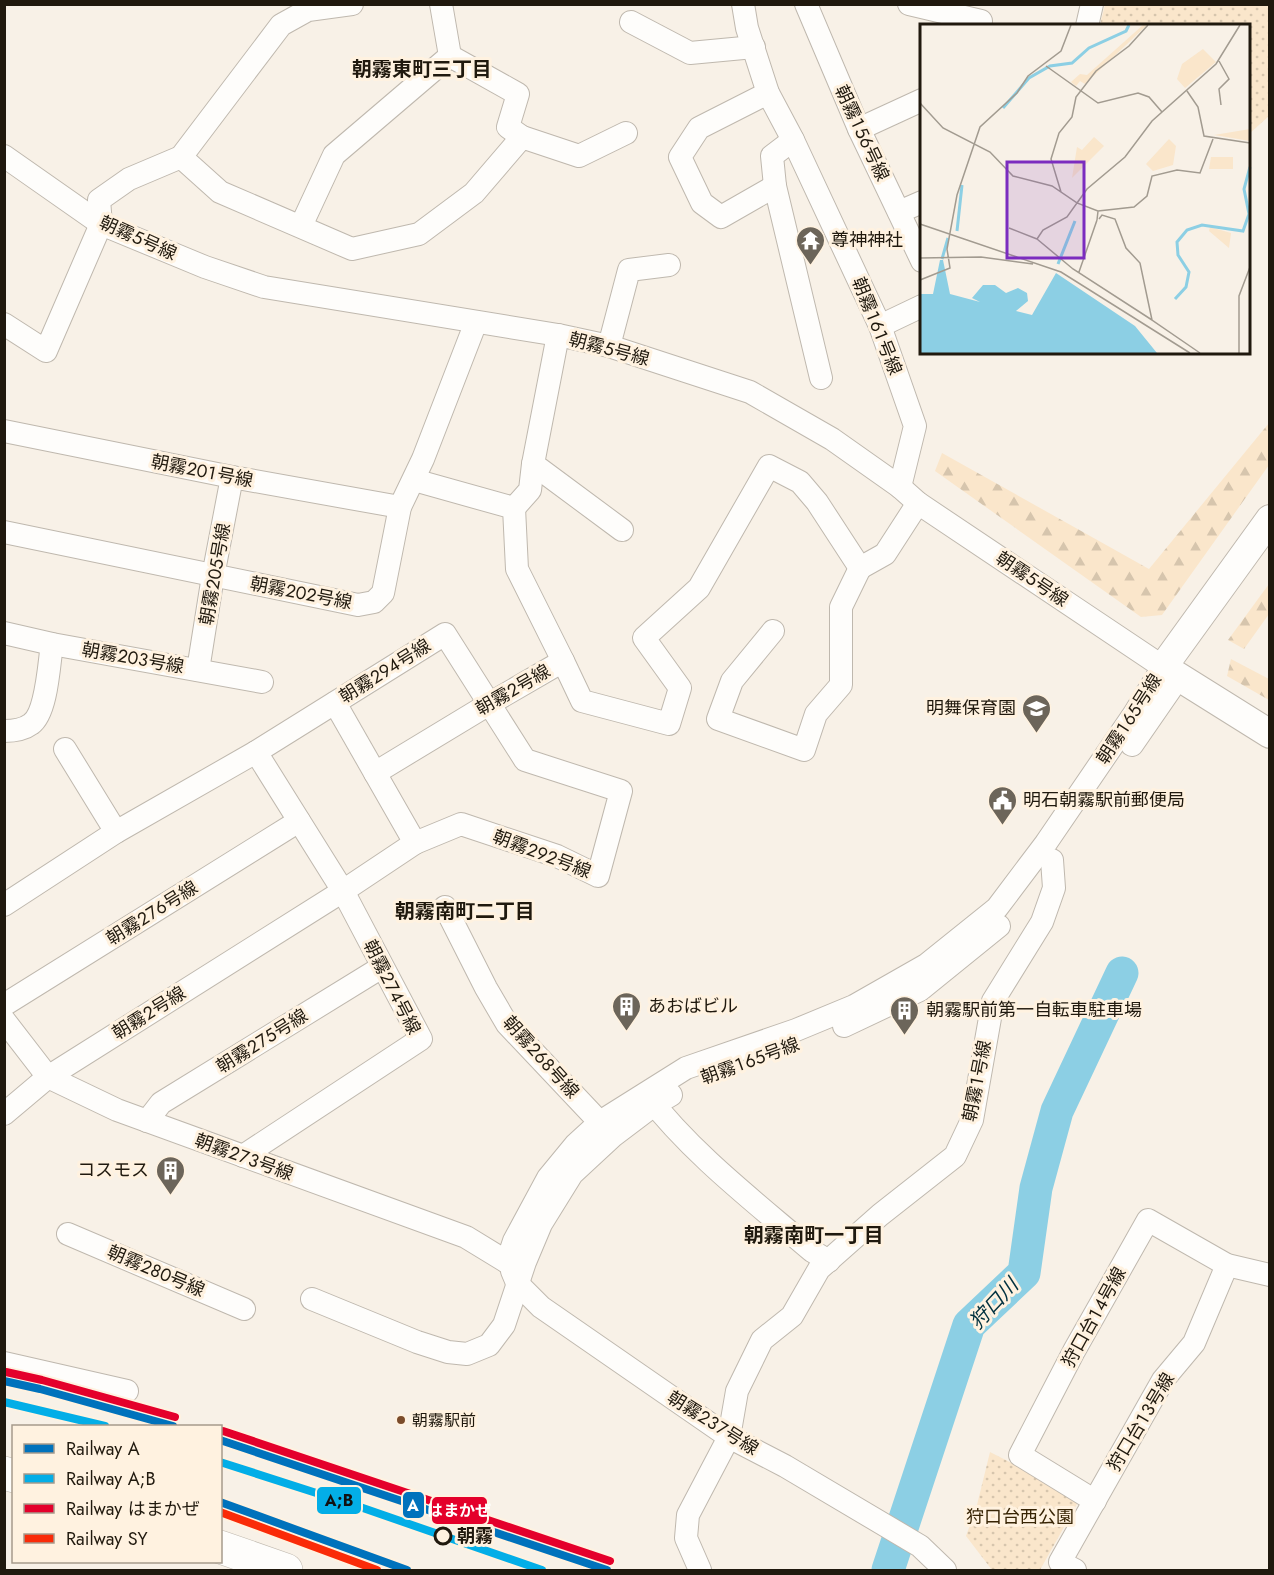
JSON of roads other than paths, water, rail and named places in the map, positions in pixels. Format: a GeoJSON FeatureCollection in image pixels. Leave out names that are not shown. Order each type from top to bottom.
{"type":"FeatureCollection","features":[{"type":"Feature","properties":{"kind":"highway"},"geometry":{"type":"LineString","coordinates":[[222,1548],[286,1570]]}},
{"type":"Feature","properties":{"kind":"main road"},"geometry":{"type":"LineString","coordinates":[[1171,672],[1269,519]]}},
{"type":"Feature","properties":{"kind":"main road"},"geometry":{"type":"LineString","coordinates":[[1171,672],[1269,543]]}},
{"type":"Feature","properties":{"kind":"main road"},"geometry":{"type":"LineString","coordinates":[[1171,672],[1269,734]]}},
{"type":"Feature","properties":{"kind":"street"},"geometry":{"type":"LineString","coordinates":[[4,324],[46,351],[101,225],[99,200],[129,179],[181,157],[281,25],[308,10],[352,4]]}},
{"type":"Feature","properties":{"kind":"street"},"geometry":{"type":"LineString","coordinates":[[441,4],[450,56]]}},
{"type":"Feature","properties":{"kind":"street","name":"朝霧１６１号線"},"geometry":{"type":"LineString","coordinates":[[743,4],[768,93],[793,140],[880,326],[915,426],[900,487]]}},
{"type":"Feature","properties":{"kind":"street","name":"朝霧１５６号線"},"geometry":{"type":"LineString","coordinates":[[806,4],[859,129],[920,259]]}},
{"type":"Feature","properties":{"kind":"street"},"geometry":{"type":"LineString","coordinates":[[909,4],[983,17]]}},
{"type":"Feature","properties":{"kind":"street"},"geometry":{"type":"LineString","coordinates":[[1087,24],[1092,4]]}},
{"type":"Feature","properties":{"kind":"street"},"geometry":{"type":"LineString","coordinates":[[631,22],[690,53],[754,47]]}},
{"type":"Feature","properties":{"kind":"street"},"geometry":{"type":"LineString","coordinates":[[302,226],[334,155],[450,56]]}},
{"type":"Feature","properties":{"kind":"street"},"geometry":{"type":"LineString","coordinates":[[450,56],[518,93],[508,127],[522,137],[579,156],[626,133]]}},
{"type":"Feature","properties":{"kind":"street"},"geometry":{"type":"LineString","coordinates":[[768,93],[699,128],[681,157],[702,203],[721,217],[775,186]]}},
{"type":"Feature","properties":{"kind":"street"},"geometry":{"type":"LineString","coordinates":[[859,129],[920,100]]}},
{"type":"Feature","properties":{"kind":"street"},"geometry":{"type":"LineString","coordinates":[[181,157],[220,192],[352,249],[419,234],[474,193],[522,137]]}},
{"type":"Feature","properties":{"kind":"street"},"geometry":{"type":"LineString","coordinates":[[793,140],[772,156],[775,186],[821,378]]}},
{"type":"Feature","properties":{"kind":"street","name":"朝霧５号線"},"geometry":{"type":"LineString","coordinates":[[4,156],[101,225],[205,267],[264,287],[558,335],[609,346],[750,392],[832,440],[900,487],[918,503],[1171,672]]}},
{"type":"Feature","properties":{"kind":"street"},"geometry":{"type":"LineString","coordinates":[[899,212],[920,202]]}},
{"type":"Feature","properties":{"kind":"street"},"geometry":{"type":"LineString","coordinates":[[609,346],[629,270],[669,265]]}},
{"type":"Feature","properties":{"kind":"street"},"geometry":{"type":"LineString","coordinates":[[880,326],[920,306]]}},
{"type":"Feature","properties":{"kind":"street","name":"朝霧２０２号線"},"geometry":{"type":"LineString","coordinates":[[4,532],[358,605],[374,602],[383,593],[400,507],[414,480],[476,322]]}},
{"type":"Feature","properties":{"kind":"street"},"geometry":{"type":"LineString","coordinates":[[558,335],[530,490],[514,508],[517,569],[563,661]]}},
{"type":"Feature","properties":{"kind":"street","name":"朝霧２０１号線"},"geometry":{"type":"LineString","coordinates":[[4,431],[232,477],[400,507]]}},
{"type":"Feature","properties":{"kind":"street"},"geometry":{"type":"LineString","coordinates":[[533,465],[622,530]]}},
{"type":"Feature","properties":{"kind":"street","name":"朝霧２号線"},"geometry":{"type":"LineString","coordinates":[[375,773],[563,661],[582,700],[669,724],[680,688],[644,638],[699,588],[769,466],[800,482],[817,502],[860,568]]}},
{"type":"Feature","properties":{"kind":"street","name":"朝霧２０５号線"},"geometry":{"type":"LineString","coordinates":[[198,670],[232,477]]}},
{"type":"Feature","properties":{"kind":"street"},"geometry":{"type":"LineString","coordinates":[[414,480],[514,508]]}},
{"type":"Feature","properties":{"kind":"street"},"geometry":{"type":"LineString","coordinates":[[773,631],[732,681],[718,719],[804,750],[816,714],[841,685],[841,607],[860,568],[885,554],[918,503]]}},
{"type":"Feature","properties":{"kind":"street","name":"朝霧２０３号線"},"geometry":{"type":"LineString","coordinates":[[4,633],[52,644],[262,682]]}},
{"type":"Feature","properties":{"kind":"street","name":"朝霧２９４号線"},"geometry":{"type":"LineString","coordinates":[[256,752],[445,634],[489,704]]}},
{"type":"Feature","properties":{"kind":"street"},"geometry":{"type":"LineString","coordinates":[[4,731],[19,730],[33,723],[43,707],[52,644]]}},
{"type":"Feature","properties":{"kind":"street","name":"朝霧１６５号線"},"geometry":{"type":"LineString","coordinates":[[650,1099],[694,1081],[801,1044],[867,1017],[920,990],[958,961],[1007,919],[1052,860],[1171,672]]}},
{"type":"Feature","properties":{"kind":"street","name":"朝霧１６５号線"},"geometry":{"type":"LineString","coordinates":[[507,1262],[514,1241],[548,1178],[576,1144],[607,1129],[650,1099],[686,1068],[796,1030],[854,1006],[926,965],[997,908],[1046,843],[1134,714],[1171,672]]}},
{"type":"Feature","properties":{"kind":"street"},"geometry":{"type":"LineString","coordinates":[[335,703],[415,843]]}},
{"type":"Feature","properties":{"kind":"street","name":"朝霧２９２号線"},"geometry":{"type":"LineString","coordinates":[[415,843],[461,824],[557,856],[598,876],[621,791],[525,760],[489,704]]}},
{"type":"Feature","properties":{"kind":"street"},"geometry":{"type":"LineString","coordinates":[[65,749],[116,832]]}},
{"type":"Feature","properties":{"kind":"street"},"geometry":{"type":"LineString","coordinates":[[4,905],[116,832],[256,752]]}},
{"type":"Feature","properties":{"kind":"street","name":"朝霧２７４号線"},"geometry":{"type":"LineString","coordinates":[[243,1156],[421,1039],[343,891],[256,752]]}},
{"type":"Feature","properties":{"kind":"street","name":"朝霧２７６号線"},"geometry":{"type":"LineString","coordinates":[[4,1005],[298,821]]}},
{"type":"Feature","properties":{"kind":"street","name":"朝霧２号線"},"geometry":{"type":"LineString","coordinates":[[4,1114],[48,1077],[415,843]]}},
{"type":"Feature","properties":{"kind":"street","name":"朝霧１号線"},"geometry":{"type":"LineString","coordinates":[[700,1570],[686,1538],[688,1515],[729,1437],[737,1391],[762,1340],[792,1316],[819,1269],[880,1215],[955,1156],[972,1120],[993,1001],[1042,922],[1053,888],[1052,860]]}},
{"type":"Feature","properties":{"kind":"street","name":"朝霧２６８号線"},"geometry":{"type":"LineString","coordinates":[[445,907],[507,1024],[607,1129]]}},
{"type":"Feature","properties":{"kind":"street","name":"朝霧２７５号線"},"geometry":{"type":"LineString","coordinates":[[147,1121],[161,1103],[382,967]]}},
{"type":"Feature","properties":{"kind":"street","name":"朝霧２７３号線"},"geometry":{"type":"LineString","coordinates":[[4,1020],[48,1077],[117,1110],[466,1237],[507,1262]]}},
{"type":"Feature","properties":{"kind":"street"},"geometry":{"type":"LineString","coordinates":[[650,1099],[664,1116],[723,1174],[812,1251],[829,1261]]}},
{"type":"Feature","properties":{"kind":"street","name":"朝霧１６５号線"},"geometry":{"type":"LineString","coordinates":[[312,1299],[417,1342],[448,1352],[467,1354],[489,1345],[504,1325],[541,1224],[573,1174],[607,1129]]}},
{"type":"Feature","properties":{"kind":"street","name":"狩口台１４号線"},"geometry":{"type":"LineString","coordinates":[[1095,1501],[1020,1455],[1074,1351],[1148,1220],[1227,1265],[1269,1275]]}},
{"type":"Feature","properties":{"kind":"street","name":"朝霧２８０号線"},"geometry":{"type":"LineString","coordinates":[[68,1234],[244,1309]]}},
{"type":"Feature","properties":{"kind":"street","name":"朝霧２３７号線"},"geometry":{"type":"LineString","coordinates":[[507,1262],[518,1283],[541,1307],[729,1437],[784,1466],[920,1546],[945,1570]]}},
{"type":"Feature","properties":{"kind":"street","name":"狩口台１３号線"},"geometry":{"type":"LineString","coordinates":[[1075,1570],[1060,1562],[1163,1380],[1194,1342],[1227,1265]]}},
{"type":"Feature","properties":{"kind":"street"},"geometry":{"type":"LineString","coordinates":[[4,1363],[127,1391]]}},
{"type":"Feature","properties":{"kind":"waterway","name":"狩口川"},"geometry":{"type":"LineString","coordinates":[[888,1570],[969,1325],[1024,1273],[1036,1188],[1057,1111],[1122,973]]}},
{"type":"Feature","properties":{"kind":"rail line","name":"はまかぜ"},"geometry":{"type":"LineString","coordinates":[[6,1372],[175,1417]]}},
{"type":"Feature","properties":{"kind":"rail line","name":"A"},"geometry":{"type":"LineString","coordinates":[[4,1381],[169,1425]]}},
{"type":"Feature","properties":{"kind":"rail line","name":"A;B"},"geometry":{"type":"LineString","coordinates":[[4,1402],[101,1425]]}},
{"type":"Feature","properties":{"kind":"rail line","name":"はまかぜ"},"geometry":{"type":"LineString","coordinates":[[223,1431],[610,1561]]}},
{"type":"Feature","properties":{"kind":"rail line","name":"A"},"geometry":{"type":"LineString","coordinates":[[222,1441],[607,1570]]}},
{"type":"Feature","properties":{"kind":"rail line","name":"A;B"},"geometry":{"type":"LineString","coordinates":[[222,1463],[360,1507],[542,1570]]}},
{"type":"Feature","properties":{"kind":"rail line","name":"A"},"geometry":{"type":"LineString","coordinates":[[222,1503],[407,1570]]}},
{"type":"Feature","properties":{"kind":"rail line","name":"SY"},"geometry":{"type":"LineString","coordinates":[[222,1513],[377,1570]]}},
{"type":"Feature","properties":{"kind":"place","name":"尊神神社"},"geometry":{"type":"Point","coordinates":[810,266]}},
{"type":"Feature","properties":{"kind":"place","name":"明舞保育園"},"geometry":{"type":"Point","coordinates":[1037,734]}},
{"type":"Feature","properties":{"kind":"place","name":"明石朝霧駅前郵便局"},"geometry":{"type":"Point","coordinates":[1002,826]}},
{"type":"Feature","properties":{"kind":"place","name":"あおばビル"},"geometry":{"type":"Point","coordinates":[627,1032]}},
{"type":"Feature","properties":{"kind":"place","name":"朝霧駅前第一自転車駐車場"},"geometry":{"type":"Point","coordinates":[905,1036]}},
{"type":"Feature","properties":{"kind":"place","name":"コスモス"},"geometry":{"type":"Point","coordinates":[170,1196]}},
{"type":"Feature","properties":{"kind":"place","name":"朝霧駅前"},"geometry":{"type":"Point","coordinates":[401,1420]}},
{"type":"Feature","properties":{"kind":"place","name":"朝霧"},"geometry":{"type":"Point","coordinates":[443,1536]}},
{"type":"Feature","properties":{"kind":"district","name":"朝霧東町三丁目"},"geometry":{"type":"Point","coordinates":[422,69]}},
{"type":"Feature","properties":{"kind":"district","name":"朝霧南町二丁目"},"geometry":{"type":"Point","coordinates":[465,911]}},
{"type":"Feature","properties":{"kind":"district","name":"朝霧南町一丁目"},"geometry":{"type":"Point","coordinates":[814,1235]}},
{"type":"Feature","properties":{"kind":"park label","name":"狩口台西公園"},"geometry":{"type":"Point","coordinates":[1020,1517]}}]}
